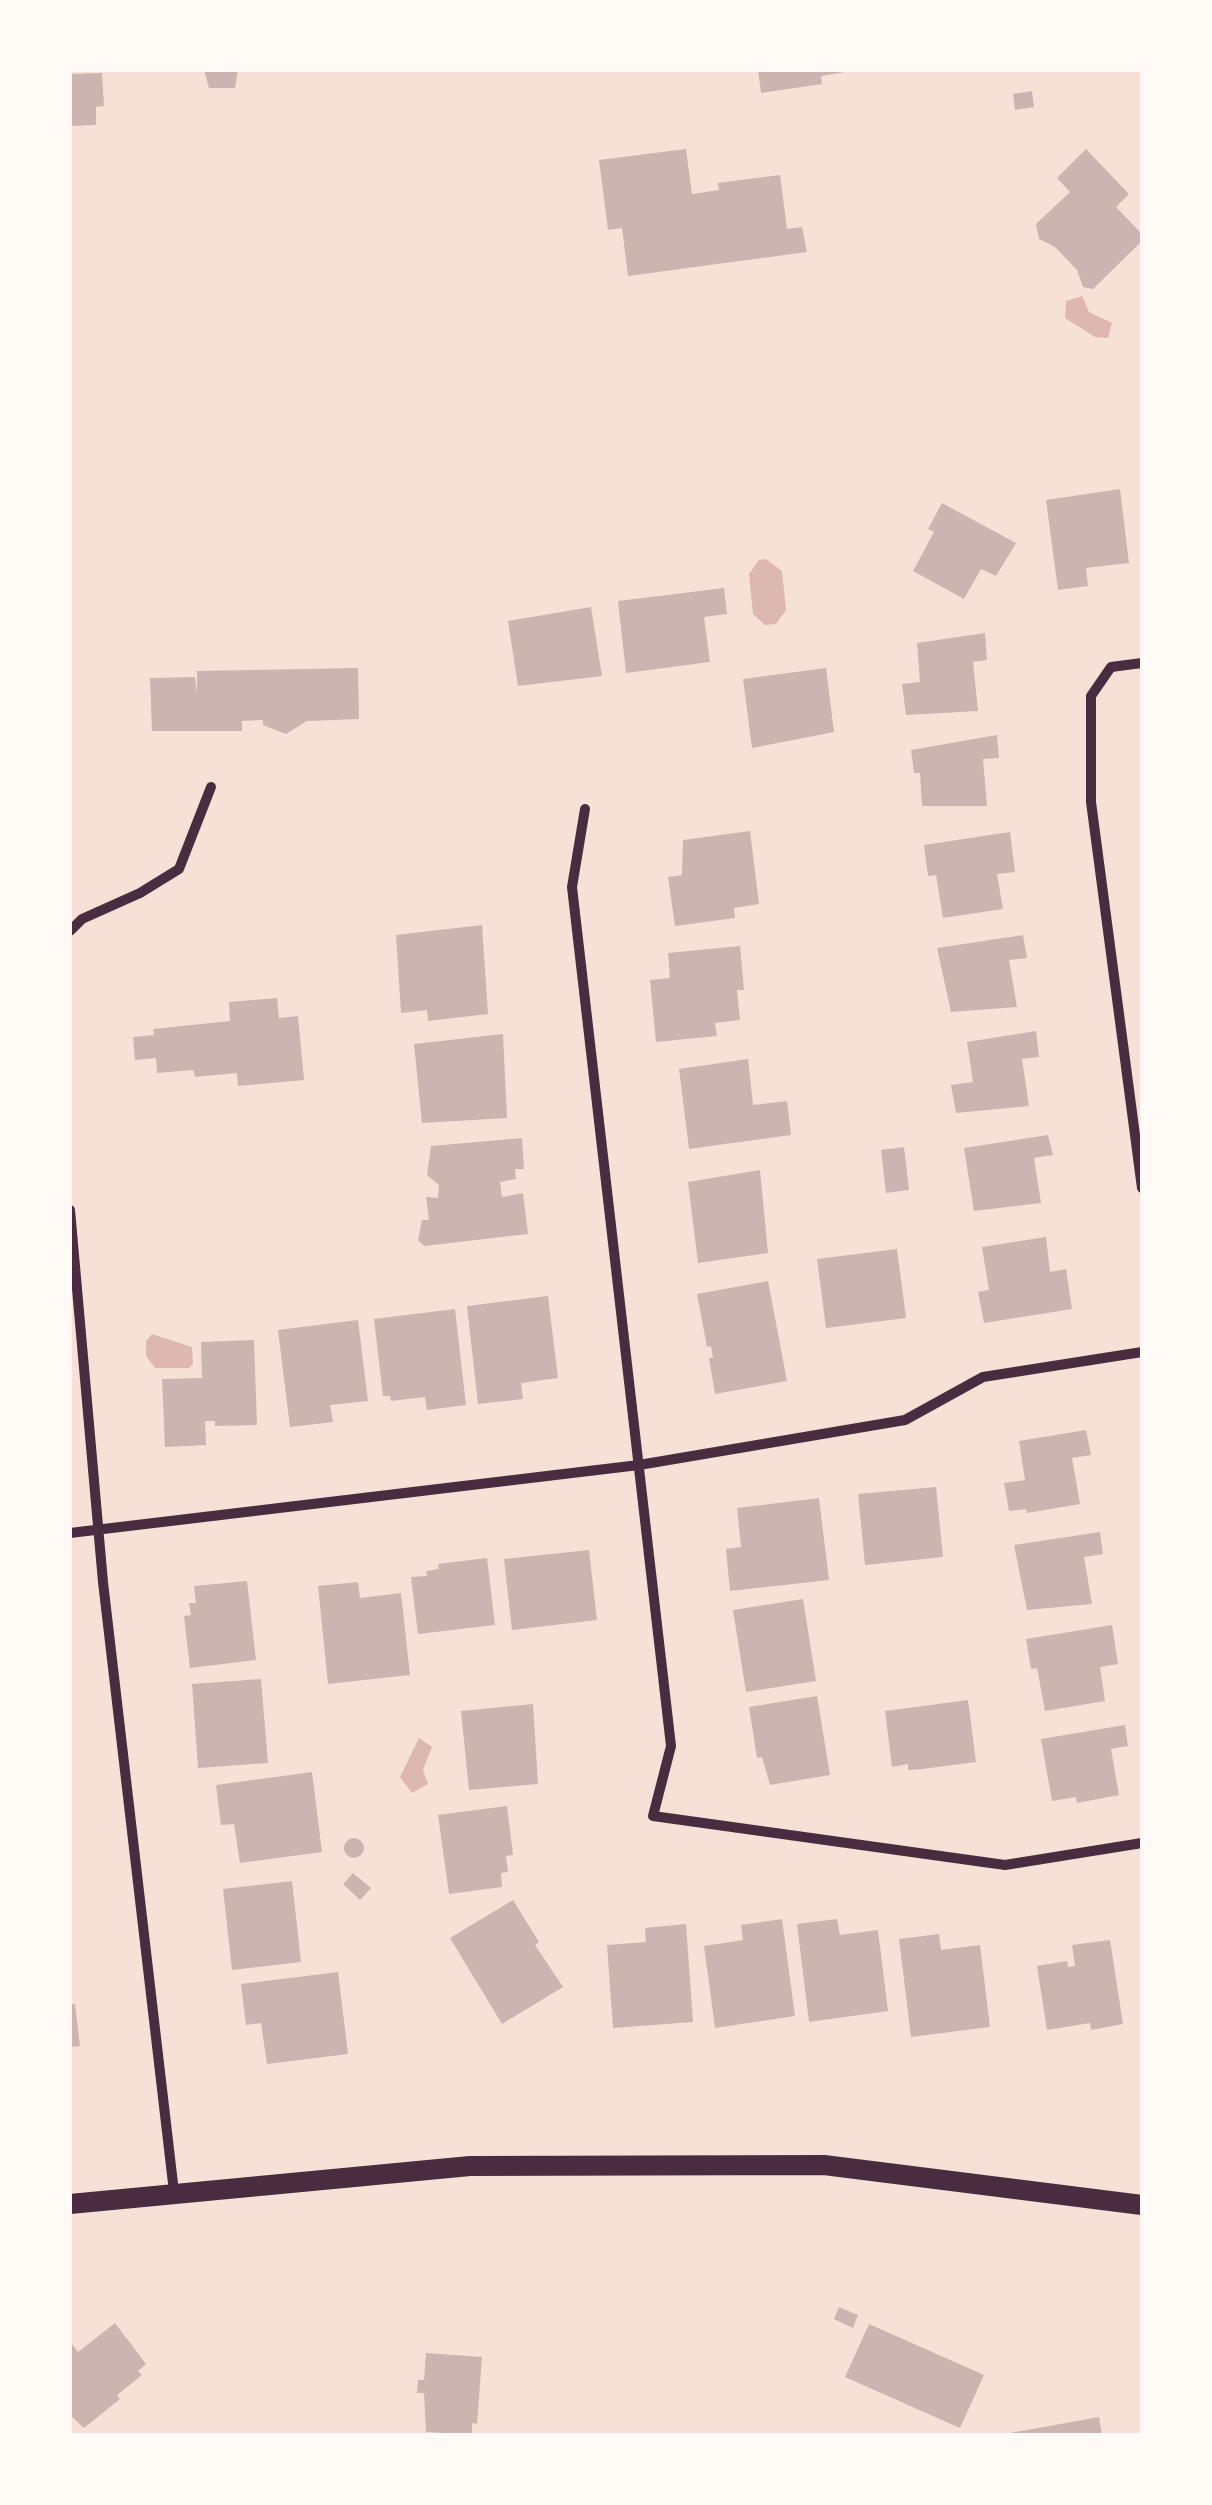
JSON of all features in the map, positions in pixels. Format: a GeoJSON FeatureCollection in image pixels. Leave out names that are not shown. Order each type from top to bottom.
{"type":"FeatureCollection","features":[{"type":"Feature","properties":{"kind":"main road"},"geometry":{"type":"LineString","coordinates":[[70,2204],[470,2166],[824,2165],[1142,2205]]}},
{"type":"Feature","properties":{"kind":"street"},"geometry":{"type":"LineString","coordinates":[[1142,663],[1110,667],[1091,696],[1091,802],[1142,1188]]}},
{"type":"Feature","properties":{"kind":"street"},"geometry":{"type":"LineString","coordinates":[[70,931],[82,919],[140,893],[178,869],[212,787]]}},
{"type":"Feature","properties":{"kind":"street"},"geometry":{"type":"LineString","coordinates":[[585,809],[572,887],[671,1746],[653,1816],[1005,1864],[1142,1843]]}},
{"type":"Feature","properties":{"kind":"street"},"geometry":{"type":"LineString","coordinates":[[70,1210],[98,1530],[174,2192]]}},
{"type":"Feature","properties":{"kind":"street"},"geometry":{"type":"LineString","coordinates":[[70,1533],[639,1465],[905,1420],[983,1377],[1142,1352]]}},
{"type":"Feature","properties":{"kind":"shaded area"},"geometry":{"type":"Polygon","coordinates":[[[1082,296],[1089,312],[1112,323],[1108,338],[1095,337],[1065,318],[1066,301],[1082,296]]]}},
{"type":"Feature","properties":{"kind":"shaded area"},"geometry":{"type":"Polygon","coordinates":[[[766,559],[782,571],[786,610],[776,624],[765,625],[753,614],[749,574],[759,560],[766,559]]]}},
{"type":"Feature","properties":{"kind":"shaded area"},"geometry":{"type":"Polygon","coordinates":[[[152,1334],[192,1347],[193,1364],[189,1368],[155,1368],[146,1356],[146,1341],[152,1334]]]}},
{"type":"Feature","properties":{"kind":"shaded area"},"geometry":{"type":"Polygon","coordinates":[[[419,1738],[432,1747],[423,1770],[428,1784],[412,1793],[400,1777],[419,1738]]]}},
{"type":"Feature","properties":{"kind":"building"},"geometry":{"type":"Polygon","coordinates":[[[204,70],[238,70],[235,88],[209,88],[204,70]]]}},
{"type":"Feature","properties":{"kind":"building"},"geometry":{"type":"Polygon","coordinates":[[[758,70],[845,72],[821,76],[822,84],[761,93],[758,70]]]}},
{"type":"Feature","properties":{"kind":"building"},"geometry":{"type":"Polygon","coordinates":[[[102,73],[104,106],[96,107],[96,125],[70,126],[70,74],[102,73]]]}},
{"type":"Feature","properties":{"kind":"building"},"geometry":{"type":"Polygon","coordinates":[[[1032,91],[1034,107],[1015,110],[1013,94],[1032,91]]]}},
{"type":"Feature","properties":{"kind":"building"},"geometry":{"type":"Polygon","coordinates":[[[686,149],[692,194],[719,190],[718,183],[780,175],[787,229],[802,227],[807,252],[628,276],[622,228],[608,230],[599,160],[686,149]]]}},
{"type":"Feature","properties":{"kind":"building"},"geometry":{"type":"Polygon","coordinates":[[[1086,149],[1129,194],[1116,207],[1142,234],[1142,241],[1093,289],[1083,287],[1077,270],[1055,247],[1039,239],[1036,224],[1070,192],[1057,178],[1086,149]]]}},
{"type":"Feature","properties":{"kind":"building"},"geometry":{"type":"Polygon","coordinates":[[[1120,489],[1129,563],[1086,568],[1088,586],[1058,590],[1046,500],[1120,489]]]}},
{"type":"Feature","properties":{"kind":"building"},"geometry":{"type":"Polygon","coordinates":[[[942,503],[1016,543],[996,576],[981,569],[964,599],[913,571],[934,532],[928,529],[942,503]]]}},
{"type":"Feature","properties":{"kind":"building"},"geometry":{"type":"Polygon","coordinates":[[[724,588],[727,614],[704,617],[710,662],[626,673],[618,601],[724,588]]]}},
{"type":"Feature","properties":{"kind":"building"},"geometry":{"type":"Polygon","coordinates":[[[591,607],[602,676],[518,686],[508,621],[591,607]]]}},
{"type":"Feature","properties":{"kind":"building"},"geometry":{"type":"Polygon","coordinates":[[[985,633],[987,660],[973,662],[978,711],[906,715],[902,684],[920,682],[917,643],[985,633]]]}},
{"type":"Feature","properties":{"kind":"building"},"geometry":{"type":"Polygon","coordinates":[[[358,668],[359,719],[307,721],[286,734],[263,725],[263,720],[242,721],[242,731],[152,731],[150,678],[195,677],[197,695],[197,671],[358,668]]]}},
{"type":"Feature","properties":{"kind":"building"},"geometry":{"type":"Polygon","coordinates":[[[826,668],[834,732],[752,748],[743,679],[826,668]]]}},
{"type":"Feature","properties":{"kind":"building"},"geometry":{"type":"Polygon","coordinates":[[[997,735],[999,758],[983,759],[987,806],[922,806],[920,773],[914,773],[911,750],[997,735]]]}},
{"type":"Feature","properties":{"kind":"building"},"geometry":{"type":"Polygon","coordinates":[[[750,831],[759,904],[734,908],[735,918],[675,926],[668,877],[682,875],[683,840],[750,831]]]}},
{"type":"Feature","properties":{"kind":"building"},"geometry":{"type":"Polygon","coordinates":[[[1010,832],[1015,872],[997,874],[1003,909],[943,918],[936,875],[928,876],[924,845],[1010,832]]]}},
{"type":"Feature","properties":{"kind":"building"},"geometry":{"type":"Polygon","coordinates":[[[482,925],[488,1014],[428,1021],[427,1010],[401,1013],[396,935],[482,925]]]}},
{"type":"Feature","properties":{"kind":"building"},"geometry":{"type":"Polygon","coordinates":[[[1023,935],[1027,958],[1009,960],[1017,1007],[951,1012],[937,948],[1023,935]]]}},
{"type":"Feature","properties":{"kind":"building"},"geometry":{"type":"Polygon","coordinates":[[[740,946],[744,990],[737,990],[740,1020],[715,1023],[717,1036],[656,1042],[650,980],[670,978],[668,953],[740,946]]]}},
{"type":"Feature","properties":{"kind":"building"},"geometry":{"type":"Polygon","coordinates":[[[277,998],[279,1018],[298,1016],[304,1080],[238,1086],[237,1073],[195,1077],[193,1070],[157,1073],[156,1058],[135,1060],[133,1037],[154,1035],[153,1029],[230,1021],[229,1002],[277,998]]]}},
{"type":"Feature","properties":{"kind":"building"},"geometry":{"type":"Polygon","coordinates":[[[1036,1031],[1039,1057],[1022,1059],[1029,1106],[956,1113],[951,1085],[973,1082],[967,1042],[1036,1031]]]}},
{"type":"Feature","properties":{"kind":"building"},"geometry":{"type":"Polygon","coordinates":[[[503,1034],[507,1118],[422,1123],[414,1044],[503,1034]]]}},
{"type":"Feature","properties":{"kind":"building"},"geometry":{"type":"Polygon","coordinates":[[[748,1059],[753,1105],[787,1101],[791,1135],[689,1149],[679,1069],[748,1059]]]}},
{"type":"Feature","properties":{"kind":"building"},"geometry":{"type":"Polygon","coordinates":[[[1048,1135],[1053,1155],[1034,1158],[1041,1203],[974,1211],[964,1148],[1048,1135]]]}},
{"type":"Feature","properties":{"kind":"building"},"geometry":{"type":"Polygon","coordinates":[[[522,1138],[524,1169],[515,1169],[516,1179],[500,1182],[502,1197],[523,1193],[528,1234],[424,1246],[418,1240],[422,1220],[429,1220],[426,1197],[438,1198],[439,1185],[427,1175],[431,1146],[522,1138]]]}},
{"type":"Feature","properties":{"kind":"building"},"geometry":{"type":"Polygon","coordinates":[[[904,1147],[909,1190],[886,1193],[881,1150],[904,1147]]]}},
{"type":"Feature","properties":{"kind":"building"},"geometry":{"type":"Polygon","coordinates":[[[760,1170],[768,1253],[698,1263],[688,1182],[760,1170]]]}},
{"type":"Feature","properties":{"kind":"building"},"geometry":{"type":"Polygon","coordinates":[[[1046,1237],[1050,1272],[1066,1269],[1072,1309],[984,1323],[978,1292],[989,1290],[982,1247],[1046,1237]]]}},
{"type":"Feature","properties":{"kind":"building"},"geometry":{"type":"Polygon","coordinates":[[[897,1249],[906,1318],[826,1328],[817,1259],[897,1249]]]}},
{"type":"Feature","properties":{"kind":"building"},"geometry":{"type":"Polygon","coordinates":[[[768,1281],[787,1381],[715,1394],[711,1346],[707,1347],[697,1294],[768,1281]]]}},
{"type":"Feature","properties":{"kind":"building"},"geometry":{"type":"Polygon","coordinates":[[[548,1296],[558,1378],[521,1383],[523,1399],[478,1404],[467,1306],[548,1296]]]}},
{"type":"Feature","properties":{"kind":"building"},"geometry":{"type":"Polygon","coordinates":[[[455,1309],[466,1405],[427,1410],[425,1397],[391,1401],[390,1396],[383,1396],[374,1319],[455,1309]]]}},
{"type":"Feature","properties":{"kind":"building"},"geometry":{"type":"Polygon","coordinates":[[[358,1320],[368,1401],[330,1405],[333,1422],[290,1427],[278,1330],[358,1320]]]}},
{"type":"Feature","properties":{"kind":"building"},"geometry":{"type":"Polygon","coordinates":[[[254,1340],[257,1425],[215,1426],[215,1421],[205,1421],[206,1445],[165,1447],[162,1379],[202,1378],[201,1342],[254,1340]]]}},
{"type":"Feature","properties":{"kind":"building"},"geometry":{"type":"Polygon","coordinates":[[[1086,1430],[1091,1455],[1072,1458],[1080,1504],[1027,1513],[1026,1509],[1009,1511],[1004,1483],[1025,1480],[1019,1441],[1086,1430]]]}},
{"type":"Feature","properties":{"kind":"building"},"geometry":{"type":"Polygon","coordinates":[[[936,1487],[943,1557],[865,1565],[858,1494],[936,1487]]]}},
{"type":"Feature","properties":{"kind":"building"},"geometry":{"type":"Polygon","coordinates":[[[819,1498],[829,1580],[730,1591],[726,1549],[741,1547],[737,1508],[819,1498]]]}},
{"type":"Feature","properties":{"kind":"building"},"geometry":{"type":"Polygon","coordinates":[[[1100,1532],[1103,1554],[1084,1557],[1092,1604],[1027,1610],[1014,1545],[1100,1532]]]}},
{"type":"Feature","properties":{"kind":"building"},"geometry":{"type":"Polygon","coordinates":[[[589,1550],[597,1620],[512,1630],[504,1559],[589,1550]]]}},
{"type":"Feature","properties":{"kind":"building"},"geometry":{"type":"Polygon","coordinates":[[[487,1558],[495,1625],[418,1634],[411,1577],[427,1576],[426,1571],[439,1569],[438,1564],[487,1558]]]}},
{"type":"Feature","properties":{"kind":"building"},"geometry":{"type":"Polygon","coordinates":[[[247,1581],[256,1660],[190,1668],[184,1616],[191,1615],[189,1603],[196,1603],[194,1586],[247,1581]]]}},
{"type":"Feature","properties":{"kind":"building"},"geometry":{"type":"Polygon","coordinates":[[[358,1582],[360,1598],[401,1593],[410,1675],[328,1684],[318,1586],[358,1582]]]}},
{"type":"Feature","properties":{"kind":"building"},"geometry":{"type":"Polygon","coordinates":[[[803,1599],[816,1681],[746,1692],[733,1610],[803,1599]]]}},
{"type":"Feature","properties":{"kind":"building"},"geometry":{"type":"Polygon","coordinates":[[[1112,1625],[1118,1664],[1100,1667],[1105,1701],[1045,1711],[1037,1668],[1031,1669],[1026,1639],[1112,1625]]]}},
{"type":"Feature","properties":{"kind":"building"},"geometry":{"type":"Polygon","coordinates":[[[261,1679],[268,1763],[198,1768],[192,1684],[261,1679]]]}},
{"type":"Feature","properties":{"kind":"building"},"geometry":{"type":"Polygon","coordinates":[[[817,1696],[830,1775],[770,1785],[762,1757],[757,1758],[749,1707],[817,1696]]]}},
{"type":"Feature","properties":{"kind":"building"},"geometry":{"type":"Polygon","coordinates":[[[968,1700],[976,1762],[908,1770],[908,1764],[892,1767],[885,1711],[968,1700]]]}},
{"type":"Feature","properties":{"kind":"building"},"geometry":{"type":"Polygon","coordinates":[[[533,1704],[538,1784],[469,1790],[461,1711],[533,1704]]]}},
{"type":"Feature","properties":{"kind":"building"},"geometry":{"type":"Polygon","coordinates":[[[1125,1725],[1128,1746],[1111,1749],[1119,1795],[1077,1803],[1076,1797],[1052,1801],[1041,1739],[1125,1725]]]}},
{"type":"Feature","properties":{"kind":"building"},"geometry":{"type":"Polygon","coordinates":[[[312,1772],[322,1852],[240,1863],[234,1824],[221,1825],[216,1785],[312,1772]]]}},
{"type":"Feature","properties":{"kind":"building"},"geometry":{"type":"Polygon","coordinates":[[[507,1806],[513,1855],[506,1856],[508,1872],[501,1873],[502,1887],[449,1894],[438,1815],[507,1806]]]}},
{"type":"Feature","properties":{"kind":"building"},"geometry":{"type":"Polygon","coordinates":[[[354,1838],[364,1848],[354,1858],[344,1848],[354,1838]]]}},
{"type":"Feature","properties":{"kind":"building"},"geometry":{"type":"Polygon","coordinates":[[[353,1873],[371,1888],[360,1900],[343,1884],[353,1873]]]}},
{"type":"Feature","properties":{"kind":"building"},"geometry":{"type":"Polygon","coordinates":[[[292,1881],[301,1962],[232,1970],[223,1889],[292,1881]]]}},
{"type":"Feature","properties":{"kind":"building"},"geometry":{"type":"Polygon","coordinates":[[[513,1900],[539,1942],[535,1945],[563,1987],[502,2024],[450,1938],[513,1900]]]}},
{"type":"Feature","properties":{"kind":"building"},"geometry":{"type":"Polygon","coordinates":[[[782,1919],[795,2016],[715,2028],[704,1946],[743,1940],[741,1925],[782,1919]]]}},
{"type":"Feature","properties":{"kind":"building"},"geometry":{"type":"Polygon","coordinates":[[[837,1919],[840,1935],[878,1930],[888,2011],[809,2022],[797,1924],[837,1919]]]}},
{"type":"Feature","properties":{"kind":"building"},"geometry":{"type":"Polygon","coordinates":[[[686,1924],[693,2022],[613,2028],[607,1945],[646,1942],[645,1928],[686,1924]]]}},
{"type":"Feature","properties":{"kind":"building"},"geometry":{"type":"Polygon","coordinates":[[[939,1934],[941,1950],[980,1945],[990,2027],[911,2037],[899,1939],[939,1934]]]}},
{"type":"Feature","properties":{"kind":"building"},"geometry":{"type":"Polygon","coordinates":[[[1110,1940],[1123,2024],[1091,2030],[1090,2023],[1047,2030],[1037,1966],[1067,1961],[1068,1967],[1075,1966],[1072,1945],[1110,1940]]]}},
{"type":"Feature","properties":{"kind":"building"},"geometry":{"type":"Polygon","coordinates":[[[338,1972],[348,2054],[267,2064],[261,2023],[246,2025],[241,1984],[338,1972]]]}},
{"type":"Feature","properties":{"kind":"building"},"geometry":{"type":"Polygon","coordinates":[[[70,2004],[75,2004],[80,2046],[70,2047],[70,2004]]]}},
{"type":"Feature","properties":{"kind":"building"},"geometry":{"type":"Polygon","coordinates":[[[839,2307],[858,2315],[853,2328],[834,2319],[839,2307]]]}},
{"type":"Feature","properties":{"kind":"building"},"geometry":{"type":"Polygon","coordinates":[[[115,2323],[146,2364],[138,2371],[142,2375],[117,2395],[120,2399],[84,2428],[70,2415],[70,2341],[78,2352],[115,2323]]]}},
{"type":"Feature","properties":{"kind":"building"},"geometry":{"type":"Polygon","coordinates":[[[869,2324],[984,2375],[960,2428],[845,2377],[869,2324]]]}},
{"type":"Feature","properties":{"kind":"building"},"geometry":{"type":"Polygon","coordinates":[[[426,2353],[482,2357],[477,2424],[472,2423],[472,2435],[426,2432],[424,2393],[417,2393],[418,2380],[424,2380],[426,2353]]]}},
{"type":"Feature","properties":{"kind":"building"},"geometry":{"type":"Polygon","coordinates":[[[1099,2417],[1102,2435],[1010,2435],[1010,2433],[1099,2417]]]}}]}
